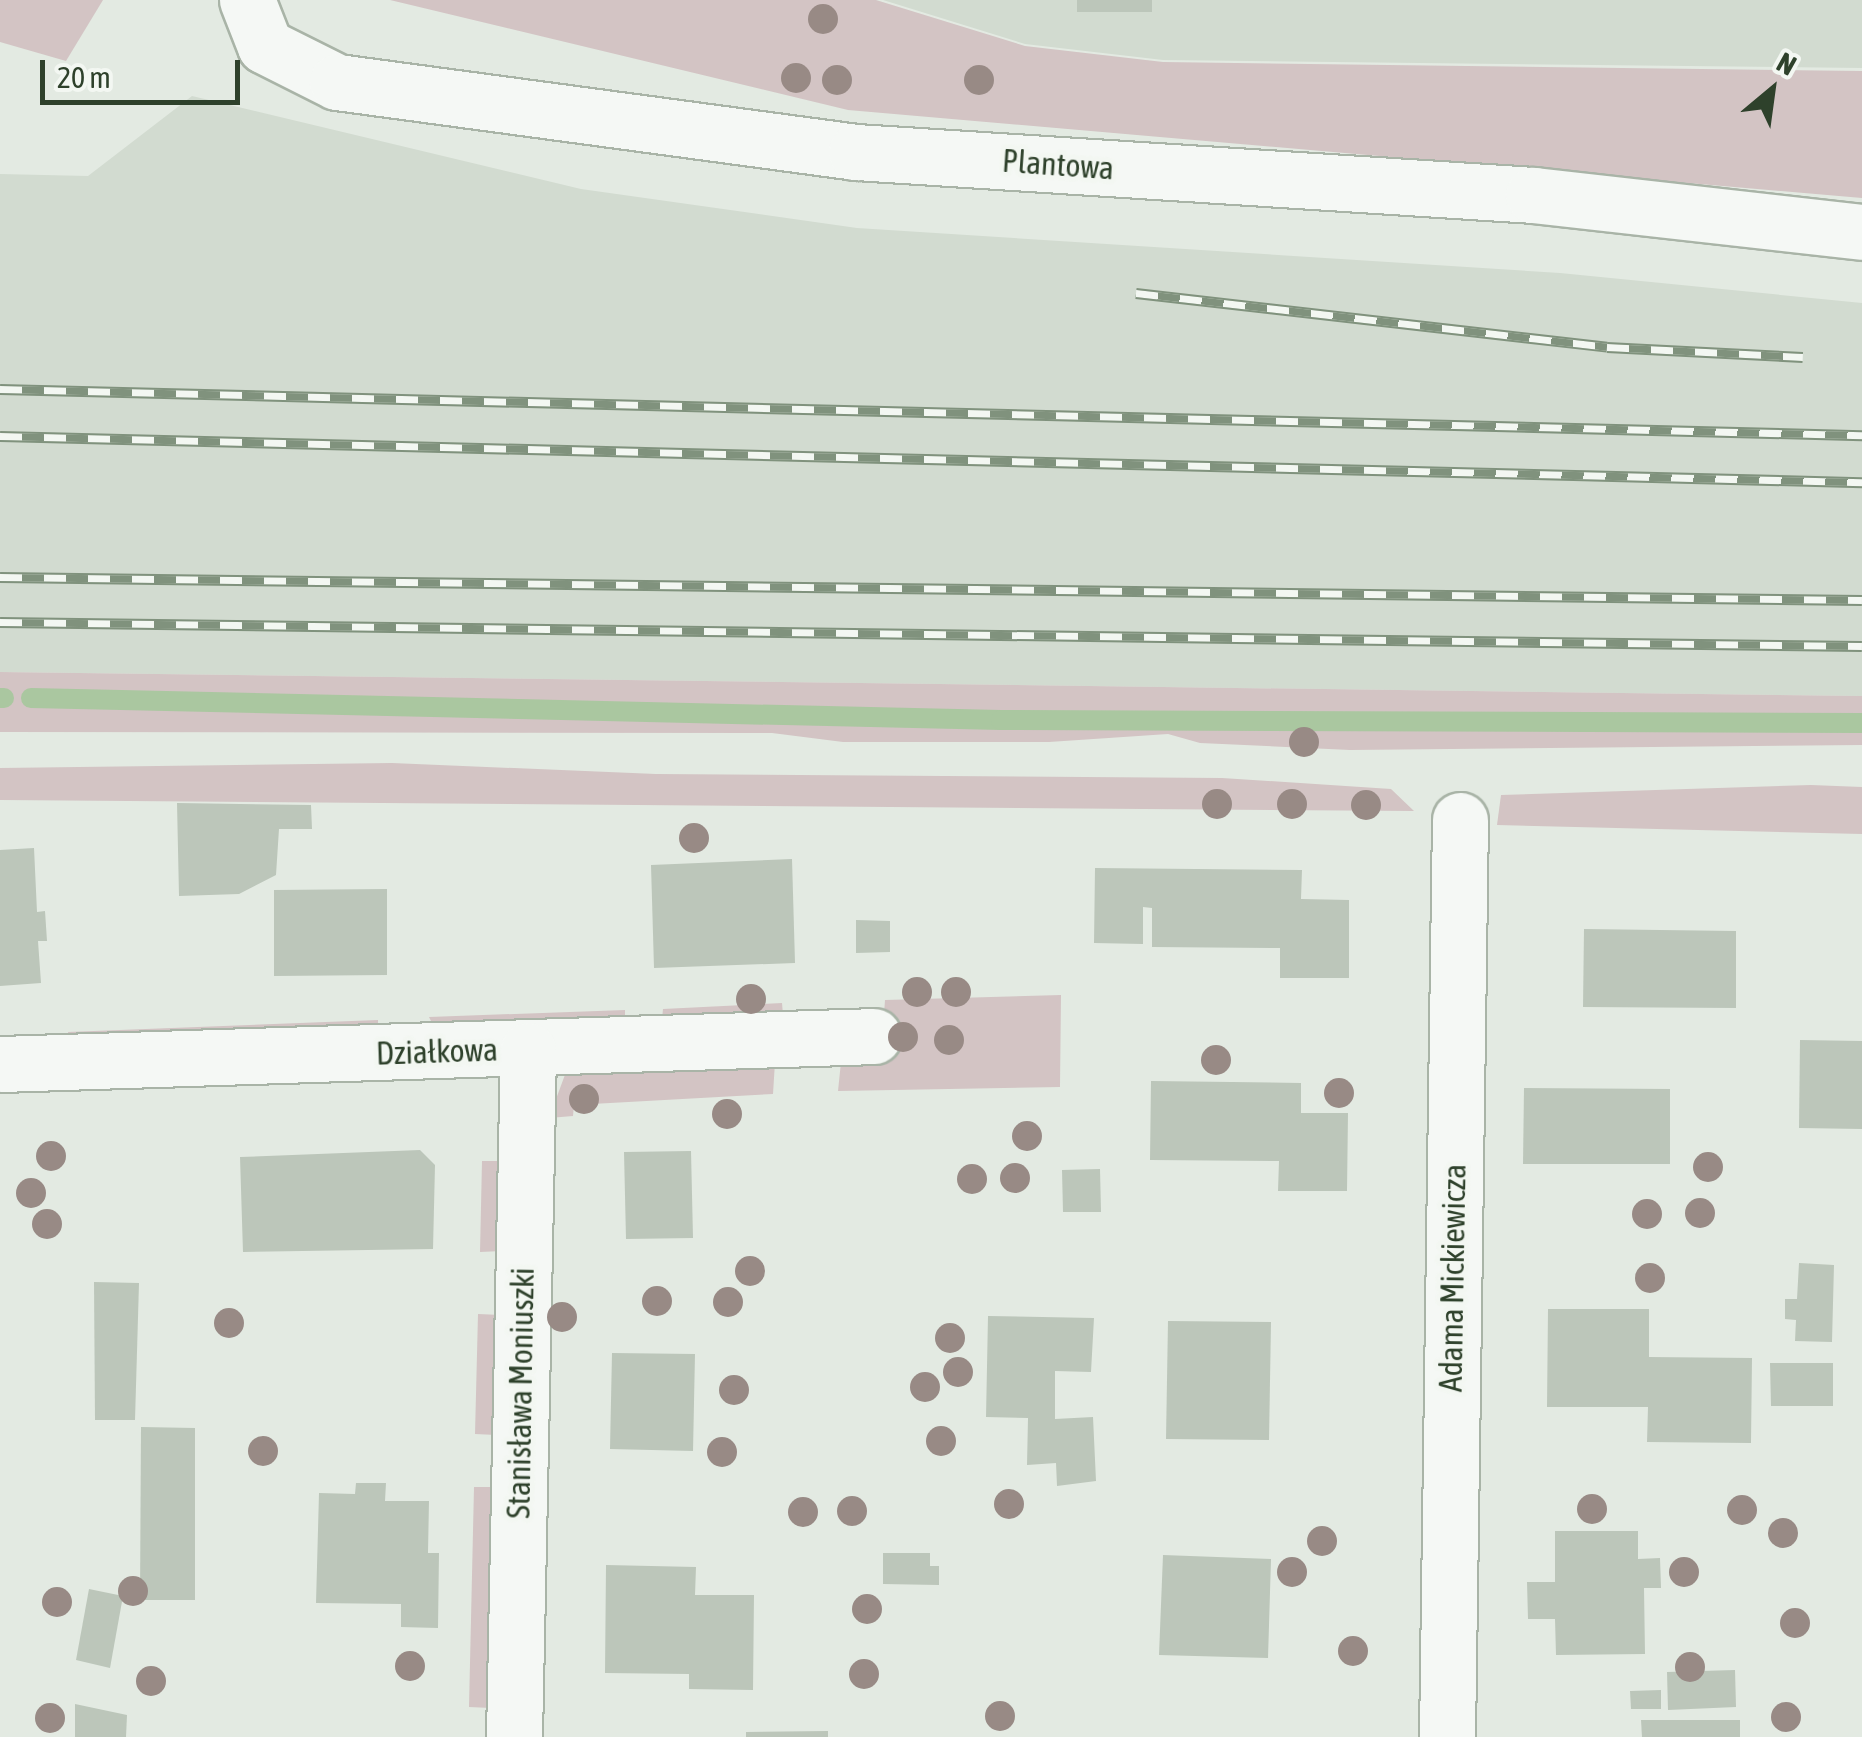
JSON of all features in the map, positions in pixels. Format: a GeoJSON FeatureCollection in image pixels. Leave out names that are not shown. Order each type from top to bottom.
{"type":"FeatureCollection","features":[{"type":"Feature","properties":{"kind":"street","name":"Plantowa"},"geometry":{"type":"LineString","coordinates":[[256,23],[337,82],[856,152],[1533,195],[1862,232]]}},
{"type":"Feature","properties":{"kind":"street","name":"Adama Mickiewicza"},"geometry":{"type":"LineString","coordinates":[[1447,1737],[1460,820]]}},
{"type":"Feature","properties":{"kind":"street","name":"Działkowa"},"geometry":{"type":"LineString","coordinates":[[0,1064],[874,1036]]}},
{"type":"Feature","properties":{"kind":"street","name":"Stanisława Moniuszki"},"geometry":{"type":"LineString","coordinates":[[514,1737],[528,1050]]}},
{"type":"Feature","properties":{"kind":"shaded area"},"geometry":{"type":"Polygon","coordinates":[[[0,0],[103,0],[66,61],[0,42],[0,0]]]}},
{"type":"Feature","properties":{"kind":"shaded area"},"geometry":{"type":"Polygon","coordinates":[[[390,0],[876,0],[1025,46],[1163,62],[1862,71],[1862,198],[848,110],[390,0]]]}},
{"type":"Feature","properties":{"kind":"shaded area"},"geometry":{"type":"Polygon","coordinates":[[[883,0],[1862,0],[1862,68],[1163,60],[1025,44],[883,0]]]}},
{"type":"Feature","properties":{"kind":"shaded area"},"geometry":{"type":"Polygon","coordinates":[[[192,96],[581,189],[857,228],[1560,273],[1862,303],[1862,696],[0,672],[0,174],[88,176],[192,96]]]}},
{"type":"Feature","properties":{"kind":"shaded area"},"geometry":{"type":"Polygon","coordinates":[[[0,672],[1862,696],[1862,745],[1350,750],[1200,743],[1168,734],[1049,742],[843,742],[772,733],[0,732],[0,672]]]}},
{"type":"Feature","properties":{"kind":"shaded area"},"geometry":{"type":"Polygon","coordinates":[[[392,763],[656,774],[1222,778],[1391,789],[1414,811],[0,800],[0,768],[392,763]]]}},
{"type":"Feature","properties":{"kind":"shaded area"},"geometry":{"type":"Polygon","coordinates":[[[1811,785],[1862,787],[1862,834],[1497,825],[1501,795],[1811,785]]]}},
{"type":"Feature","properties":{"kind":"shaded area"},"geometry":{"type":"Polygon","coordinates":[[[1061,995],[1060,1087],[838,1091],[841,1062],[881,1057],[885,1000],[1061,995]]]}},
{"type":"Feature","properties":{"kind":"shaded area"},"geometry":{"type":"Polygon","coordinates":[[[782,1003],[783,1015],[662,1019],[663,1009],[782,1003]]]}},
{"type":"Feature","properties":{"kind":"shaded area"},"geometry":{"type":"Polygon","coordinates":[[[625,1010],[625,1021],[433,1025],[429,1017],[625,1010]]]}},
{"type":"Feature","properties":{"kind":"shaded area"},"geometry":{"type":"Polygon","coordinates":[[[378,1020],[378,1028],[69,1039],[68,1032],[378,1020]]]}},
{"type":"Feature","properties":{"kind":"shaded area"},"geometry":{"type":"Polygon","coordinates":[[[775,1062],[773,1094],[574,1105],[573,1116],[549,1118],[566,1072],[775,1062]]]}},
{"type":"Feature","properties":{"kind":"shaded area"},"geometry":{"type":"Polygon","coordinates":[[[482,1161],[503,1161],[502,1251],[480,1252],[482,1161]]]}},
{"type":"Feature","properties":{"kind":"shaded area"},"geometry":{"type":"Polygon","coordinates":[[[478,1314],[501,1315],[496,1435],[475,1434],[478,1314]]]}},
{"type":"Feature","properties":{"kind":"shaded area"},"geometry":{"type":"Polygon","coordinates":[[[474,1487],[495,1487],[491,1708],[469,1707],[474,1487]]]}},
{"type":"Feature","properties":{"kind":"building"},"geometry":{"type":"Polygon","coordinates":[[[1077,0],[1152,0],[1152,12],[1077,12],[1077,0]]]}},
{"type":"Feature","properties":{"kind":"building"},"geometry":{"type":"Polygon","coordinates":[[[177,803],[311,805],[312,829],[279,829],[276,875],[239,894],[179,896],[177,803]]]}},
{"type":"Feature","properties":{"kind":"building"},"geometry":{"type":"Polygon","coordinates":[[[34,848],[37,912],[45,911],[47,941],[38,941],[41,983],[0,986],[0,850],[34,848]]]}},
{"type":"Feature","properties":{"kind":"building"},"geometry":{"type":"Polygon","coordinates":[[[792,859],[795,963],[654,968],[651,865],[792,859]]]}},
{"type":"Feature","properties":{"kind":"building"},"geometry":{"type":"Polygon","coordinates":[[[1095,868],[1302,870],[1301,899],[1349,900],[1349,978],[1280,978],[1280,948],[1152,947],[1152,908],[1143,907],[1143,944],[1094,943],[1095,868]]]}},
{"type":"Feature","properties":{"kind":"building"},"geometry":{"type":"Polygon","coordinates":[[[387,889],[387,975],[274,976],[274,890],[387,889]]]}},
{"type":"Feature","properties":{"kind":"building"},"geometry":{"type":"Polygon","coordinates":[[[856,920],[890,921],[890,952],[856,953],[856,920]]]}},
{"type":"Feature","properties":{"kind":"building"},"geometry":{"type":"Polygon","coordinates":[[[1584,929],[1736,931],[1736,1008],[1583,1007],[1584,929]]]}},
{"type":"Feature","properties":{"kind":"building"},"geometry":{"type":"Polygon","coordinates":[[[1800,1040],[1862,1041],[1862,1129],[1799,1128],[1800,1040]]]}},
{"type":"Feature","properties":{"kind":"building"},"geometry":{"type":"Polygon","coordinates":[[[1151,1081],[1301,1083],[1301,1113],[1348,1113],[1347,1191],[1278,1191],[1279,1161],[1150,1160],[1151,1081]]]}},
{"type":"Feature","properties":{"kind":"building"},"geometry":{"type":"Polygon","coordinates":[[[1524,1088],[1670,1089],[1670,1164],[1523,1164],[1524,1088]]]}},
{"type":"Feature","properties":{"kind":"building"},"geometry":{"type":"Polygon","coordinates":[[[420,1150],[435,1165],[433,1249],[243,1252],[240,1157],[420,1150]]]}},
{"type":"Feature","properties":{"kind":"building"},"geometry":{"type":"Polygon","coordinates":[[[691,1151],[693,1238],[626,1239],[624,1152],[691,1151]]]}},
{"type":"Feature","properties":{"kind":"building"},"geometry":{"type":"Polygon","coordinates":[[[1100,1169],[1101,1212],[1063,1212],[1062,1170],[1100,1169]]]}},
{"type":"Feature","properties":{"kind":"building"},"geometry":{"type":"Polygon","coordinates":[[[1799,1263],[1834,1265],[1832,1342],[1795,1341],[1796,1320],[1785,1319],[1785,1299],[1797,1299],[1799,1263]]]}},
{"type":"Feature","properties":{"kind":"building"},"geometry":{"type":"Polygon","coordinates":[[[94,1282],[139,1283],[135,1420],[95,1420],[94,1282]]]}},
{"type":"Feature","properties":{"kind":"building"},"geometry":{"type":"Polygon","coordinates":[[[1548,1309],[1649,1309],[1649,1357],[1752,1358],[1751,1443],[1647,1442],[1648,1407],[1547,1407],[1548,1309]]]}},
{"type":"Feature","properties":{"kind":"building"},"geometry":{"type":"Polygon","coordinates":[[[988,1316],[1094,1318],[1091,1372],[1055,1371],[1055,1419],[1093,1417],[1096,1481],[1057,1486],[1056,1463],[1027,1465],[1028,1418],[986,1417],[988,1316]]]}},
{"type":"Feature","properties":{"kind":"building"},"geometry":{"type":"Polygon","coordinates":[[[1168,1321],[1271,1322],[1269,1440],[1166,1439],[1168,1321]]]}},
{"type":"Feature","properties":{"kind":"building"},"geometry":{"type":"Polygon","coordinates":[[[612,1353],[695,1354],[693,1451],[610,1449],[612,1353]]]}},
{"type":"Feature","properties":{"kind":"building"},"geometry":{"type":"Polygon","coordinates":[[[1770,1363],[1833,1363],[1833,1406],[1771,1406],[1770,1363]]]}},
{"type":"Feature","properties":{"kind":"building"},"geometry":{"type":"Polygon","coordinates":[[[141,1427],[195,1428],[195,1600],[140,1600],[141,1427]]]}},
{"type":"Feature","properties":{"kind":"building"},"geometry":{"type":"Polygon","coordinates":[[[356,1483],[386,1483],[385,1501],[429,1501],[428,1553],[439,1553],[438,1628],[401,1627],[401,1604],[316,1603],[319,1493],[355,1494],[356,1483]]]}},
{"type":"Feature","properties":{"kind":"building"},"geometry":{"type":"Polygon","coordinates":[[[1555,1531],[1638,1531],[1638,1559],[1660,1558],[1661,1588],[1644,1588],[1645,1654],[1556,1655],[1555,1619],[1528,1619],[1527,1582],[1555,1582],[1555,1531]]]}},
{"type":"Feature","properties":{"kind":"building"},"geometry":{"type":"Polygon","coordinates":[[[883,1553],[930,1553],[930,1566],[939,1566],[939,1585],[883,1584],[883,1553]]]}},
{"type":"Feature","properties":{"kind":"building"},"geometry":{"type":"Polygon","coordinates":[[[1163,1555],[1271,1559],[1268,1658],[1159,1655],[1163,1555]]]}},
{"type":"Feature","properties":{"kind":"building"},"geometry":{"type":"Polygon","coordinates":[[[606,1565],[696,1567],[695,1595],[754,1595],[753,1690],[689,1689],[689,1674],[605,1673],[606,1565]]]}},
{"type":"Feature","properties":{"kind":"building"},"geometry":{"type":"Polygon","coordinates":[[[89,1589],[123,1596],[110,1668],[76,1660],[89,1589]]]}},
{"type":"Feature","properties":{"kind":"building"},"geometry":{"type":"Polygon","coordinates":[[[1735,1670],[1736,1707],[1668,1710],[1667,1672],[1735,1670]]]}},
{"type":"Feature","properties":{"kind":"building"},"geometry":{"type":"Polygon","coordinates":[[[1661,1690],[1661,1709],[1631,1709],[1630,1691],[1661,1690]]]}},
{"type":"Feature","properties":{"kind":"building"},"geometry":{"type":"Polygon","coordinates":[[[75,1704],[127,1715],[126,1737],[75,1737],[75,1704]]]}},
{"type":"Feature","properties":{"kind":"building"},"geometry":{"type":"Polygon","coordinates":[[[1641,1720],[1740,1720],[1740,1737],[1642,1737],[1641,1720]]]}},
{"type":"Feature","properties":{"kind":"building"},"geometry":{"type":"Polygon","coordinates":[[[828,1731],[828,1737],[746,1737],[746,1732],[828,1731]]]}},
{"type":"Feature","properties":{"kind":"waterway"},"geometry":{"type":"LineString","coordinates":[[31,698],[1001,720],[1862,723]]}},
{"type":"Feature","properties":{"kind":"railway"},"geometry":{"type":"LineString","coordinates":[[1136,293],[1607,347],[1803,357]]}},
{"type":"Feature","properties":{"kind":"railway"},"geometry":{"type":"LineString","coordinates":[[0,389],[1862,435]]}},
{"type":"Feature","properties":{"kind":"railway"},"geometry":{"type":"LineString","coordinates":[[0,436],[1862,482]]}},
{"type":"Feature","properties":{"kind":"railway"},"geometry":{"type":"LineString","coordinates":[[0,577],[1862,600]]}},
{"type":"Feature","properties":{"kind":"railway"},"geometry":{"type":"LineString","coordinates":[[0,622],[1862,646]]}}]}
